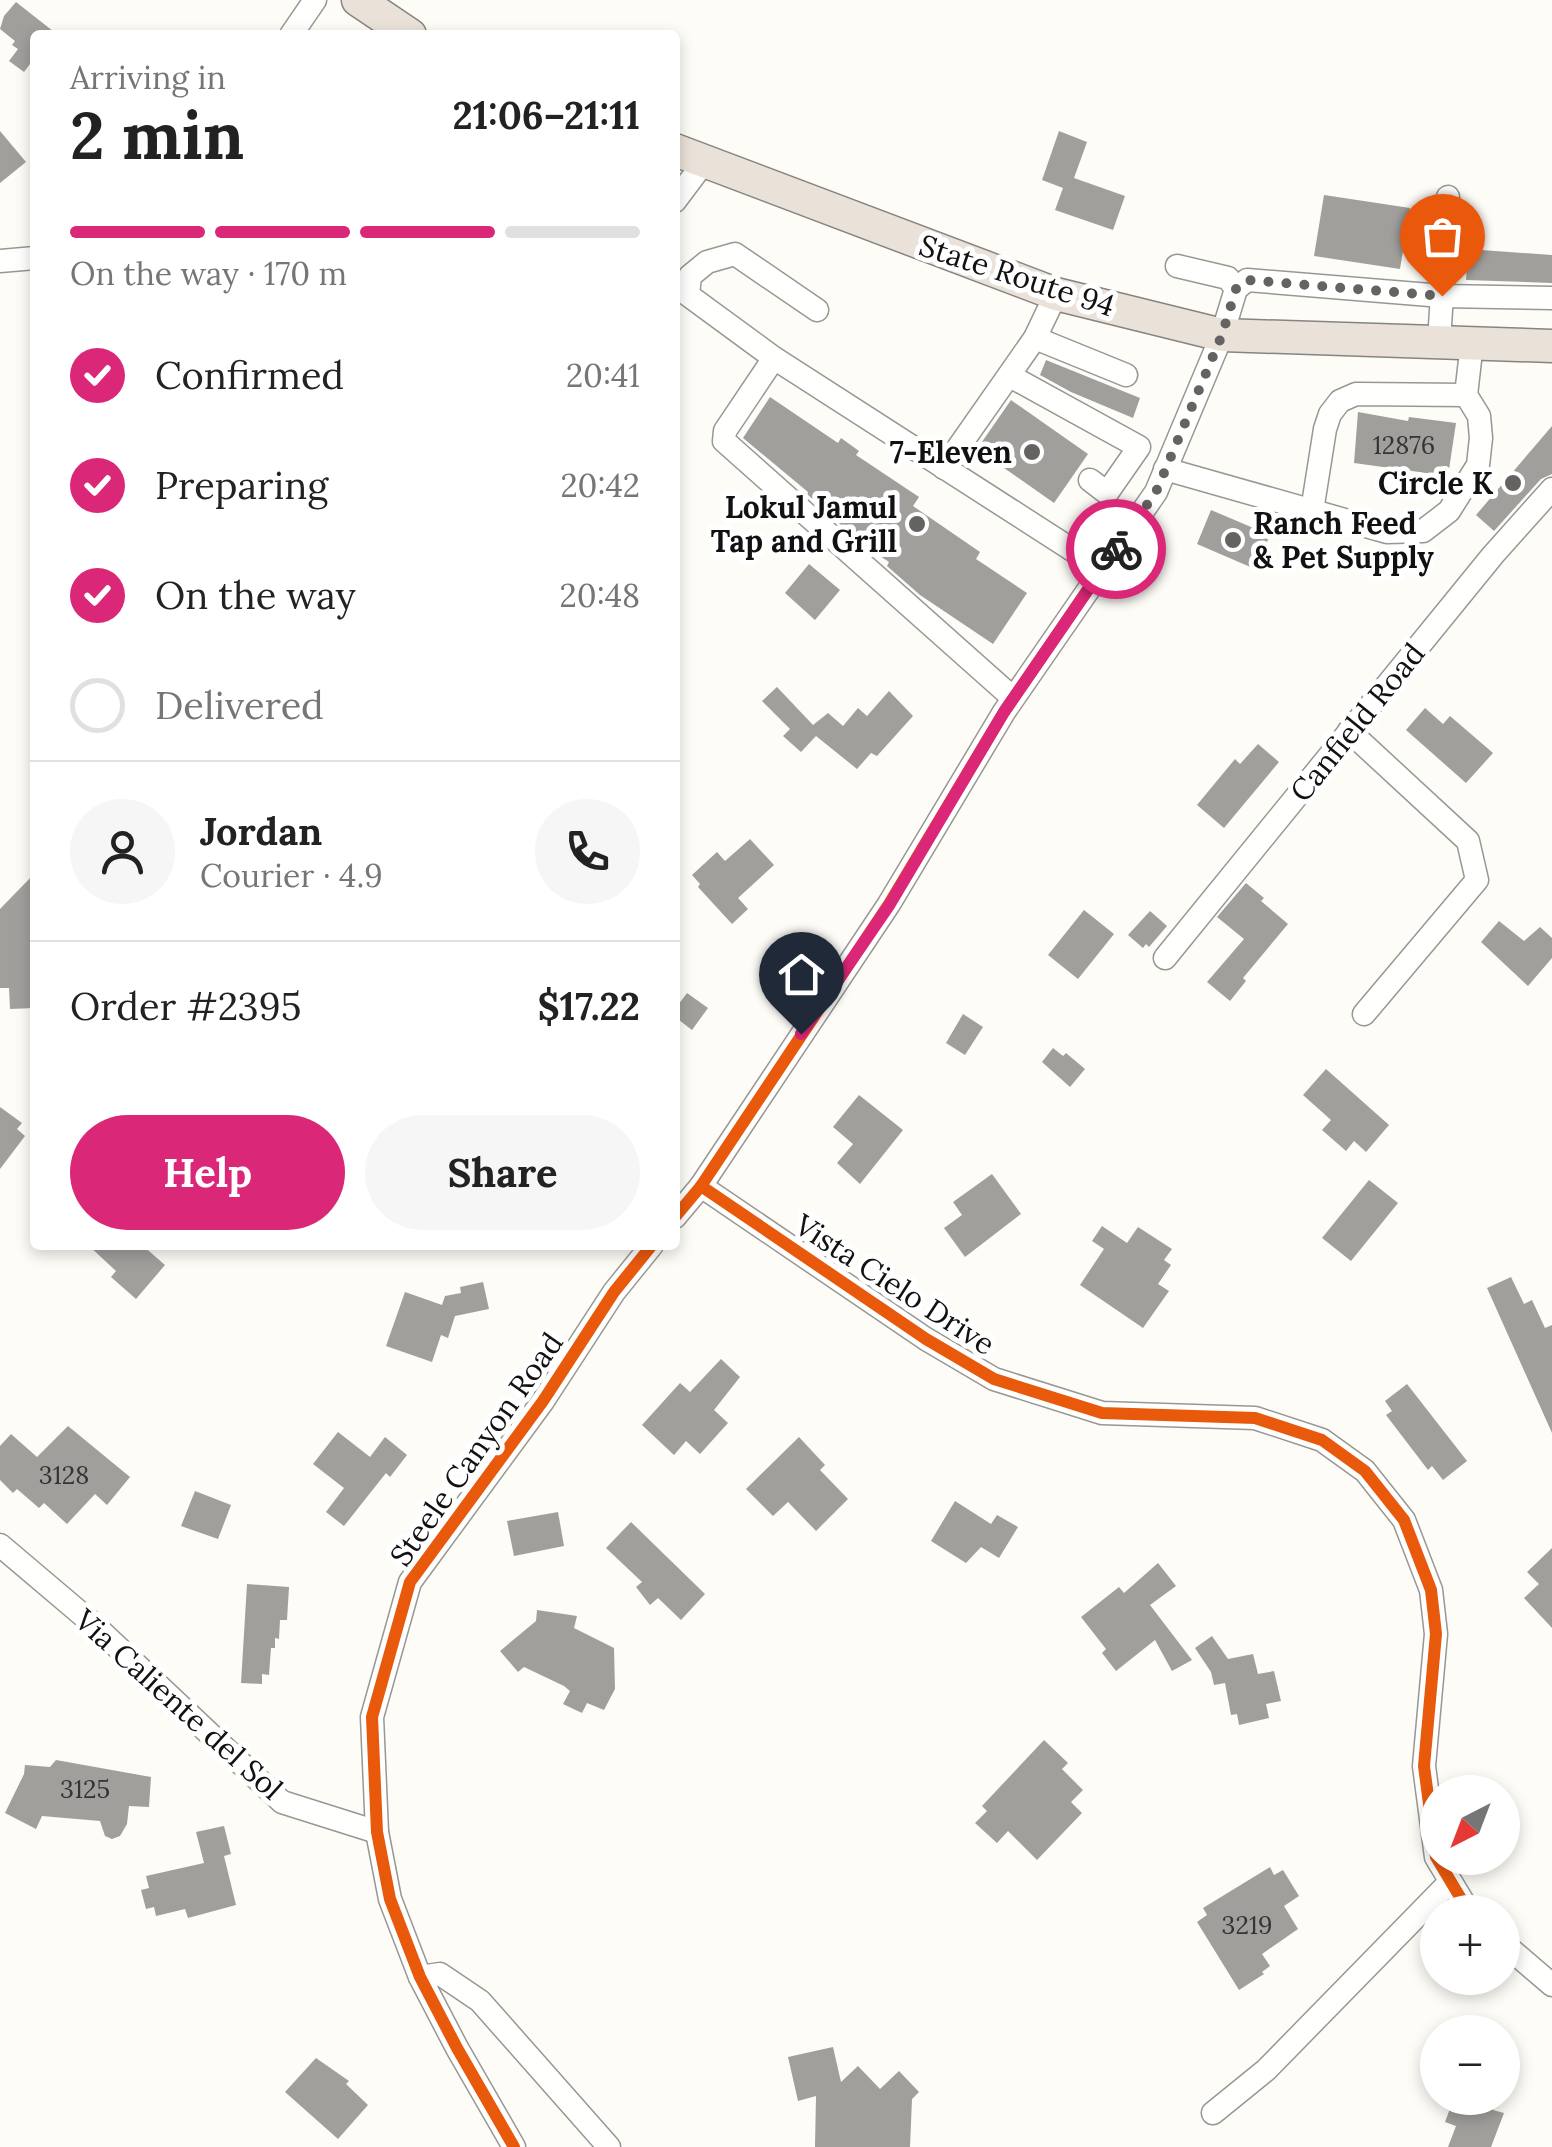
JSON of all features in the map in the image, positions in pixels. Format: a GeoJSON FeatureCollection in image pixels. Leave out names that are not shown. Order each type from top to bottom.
{"type":"FeatureCollection","features":[{"type":"Feature","properties":{"kind":"highway"},"geometry":{"type":"LineString","coordinates":[[358,0],[403,30]]}},
{"type":"Feature","properties":{"kind":"highway","name":"State Route 94"},"geometry":{"type":"LineString","coordinates":[[690,156],[1056,294],[1222,335],[1552,346]]}},
{"type":"Feature","properties":{"kind":"street"},"geometry":{"type":"LineString","coordinates":[[295,30],[316,0]]}},
{"type":"Feature","properties":{"kind":"street"},"geometry":{"type":"LineString","coordinates":[[680,186],[690,156]]}},
{"type":"Feature","properties":{"kind":"street"},"geometry":{"type":"LineString","coordinates":[[1439,342],[1448,197]]}},
{"type":"Feature","properties":{"kind":"street"},"geometry":{"type":"LineString","coordinates":[[817,310],[735,254],[706,262],[681,284],[688,295],[774,358],[1102,570]]}},
{"type":"Feature","properties":{"kind":"street"},"geometry":{"type":"LineString","coordinates":[[0,261],[30,258]]}},
{"type":"Feature","properties":{"kind":"street"},"geometry":{"type":"LineString","coordinates":[[1177,266],[1228,278],[1236,289]]}},
{"type":"Feature","properties":{"kind":"street"},"geometry":{"type":"LineString","coordinates":[[680,1212],[890,904],[1014,698],[1156,492],[1222,335],[1236,289],[1246,280],[1442,296],[1552,298]]}},
{"type":"Feature","properties":{"kind":"street"},"geometry":{"type":"LineString","coordinates":[[944,468],[1036,338],[1056,294]]}},
{"type":"Feature","properties":{"kind":"street"},"geometry":{"type":"LineString","coordinates":[[1036,338],[1126,375]]}},
{"type":"Feature","properties":{"kind":"street"},"geometry":{"type":"LineString","coordinates":[[1165,469],[1387,532],[1424,531],[1449,511],[1478,465],[1478,416],[1466,395],[1472,344]]}},
{"type":"Feature","properties":{"kind":"street"},"geometry":{"type":"LineString","coordinates":[[774,358],[725,431],[724,441],[1014,698]]}},
{"type":"Feature","properties":{"kind":"street"},"geometry":{"type":"LineString","coordinates":[[1010,376],[1139,447],[1107,493],[1090,480]]}},
{"type":"Feature","properties":{"kind":"street"},"geometry":{"type":"LineString","coordinates":[[1312,511],[1324,429],[1340,402],[1356,394],[1466,395]]}},
{"type":"Feature","properties":{"kind":"street","name":"Canfield Road"},"geometry":{"type":"LineString","coordinates":[[1166,958],[1493,555],[1552,489]]}},
{"type":"Feature","properties":{"kind":"street"},"geometry":{"type":"LineString","coordinates":[[1349,731],[1468,841],[1477,880],[1364,1014]]}},
{"type":"Feature","properties":{"kind":"street","name":"Vista Cielo Drive"},"geometry":{"type":"LineString","coordinates":[[701,1186],[926,1340],[994,1379],[1102,1413],[1254,1418],[1322,1440],[1364,1471],[1404,1520],[1432,1590],[1436,1634],[1424,1766],[1436,1857],[1458,1895]]}},
{"type":"Feature","properties":{"kind":"street","name":"Steele Canyon Road"},"geometry":{"type":"LineString","coordinates":[[514,2147],[456,2048],[420,1976],[390,1900],[377,1832],[372,1717],[410,1582],[544,1401],[614,1292],[648,1250]]}},
{"type":"Feature","properties":{"kind":"street","name":"Via Caliente del Sol"},"geometry":{"type":"LineString","coordinates":[[0,1545],[92,1623],[282,1802],[377,1832]]}},
{"type":"Feature","properties":{"kind":"street"},"geometry":{"type":"LineString","coordinates":[[1213,2112],[1266,2070],[1449,1882]]}},
{"type":"Feature","properties":{"kind":"street"},"geometry":{"type":"LineString","coordinates":[[1520,1958],[1552,1986]]}},
{"type":"Feature","properties":{"kind":"street"},"geometry":{"type":"LineString","coordinates":[[420,1976],[440,1974],[480,2000],[608,2147]]}},
{"type":"Feature","properties":{"kind":"building"},"geometry":{"type":"Polygon","coordinates":[[[16,2],[52,30],[30,30],[30,64],[24,72],[9,61],[18,49],[12,45],[15,41],[0,29],[4,16],[16,2]]]}},
{"type":"Feature","properties":{"kind":"building"},"geometry":{"type":"Polygon","coordinates":[[[0,131],[26,162],[0,183],[0,131]]]}},
{"type":"Feature","properties":{"kind":"building"},"geometry":{"type":"Polygon","coordinates":[[[1059,131],[1087,142],[1074,178],[1125,196],[1113,230],[1055,210],[1063,188],[1042,180],[1059,131]]]}},
{"type":"Feature","properties":{"kind":"building"},"geometry":{"type":"Polygon","coordinates":[[[1324,195],[1410,208],[1400,269],[1314,256],[1324,195]]]}},
{"type":"Feature","properties":{"kind":"building"},"geometry":{"type":"Polygon","coordinates":[[[1468,249],[1552,255],[1552,283],[1466,280],[1468,249]]]}},
{"type":"Feature","properties":{"kind":"building","name":"7-Eleven"},"geometry":{"type":"Polygon","coordinates":[[[1046,360],[1140,398],[1133,418],[1040,375],[1046,360]]]}},
{"type":"Feature","properties":{"kind":"building"},"geometry":{"type":"Polygon","coordinates":[[[770,397],[838,443],[841,438],[859,451],[856,455],[919,497],[913,506],[980,552],[976,559],[1027,593],[993,644],[920,595],[887,566],[889,562],[862,544],[743,438],[770,397]]]}},
{"type":"Feature","properties":{"kind":"building","name":"7-Eleven"},"geometry":{"type":"Polygon","coordinates":[[[1011,400],[1088,454],[1054,503],[977,449],[1011,400]]]}},
{"type":"Feature","properties":{"kind":"building"},"geometry":{"type":"Polygon","coordinates":[[[1358,412],[1408,421],[1409,417],[1456,423],[1448,476],[1354,463],[1358,412]]]}},
{"type":"Feature","properties":{"kind":"building"},"geometry":{"type":"Polygon","coordinates":[[[1552,426],[1552,474],[1541,479],[1494,531],[1476,515],[1552,426]]]}},
{"type":"Feature","properties":{"kind":"building","name":"Ranch Feed & Pet Supply"},"geometry":{"type":"Polygon","coordinates":[[[1211,510],[1270,535],[1255,569],[1197,544],[1211,510]]]}},
{"type":"Feature","properties":{"kind":"building"},"geometry":{"type":"Polygon","coordinates":[[[809,564],[840,590],[815,620],[785,593],[809,564]]]}},
{"type":"Feature","properties":{"kind":"building"},"geometry":{"type":"Polygon","coordinates":[[[777,687],[813,725],[828,713],[843,726],[858,708],[867,716],[889,691],[913,716],[877,756],[871,753],[857,769],[816,736],[801,752],[783,736],[790,729],[762,701],[777,687]]]}},
{"type":"Feature","properties":{"kind":"building"},"geometry":{"type":"Polygon","coordinates":[[[1425,708],[1443,724],[1450,716],[1493,753],[1466,783],[1406,730],[1425,708]]]}},
{"type":"Feature","properties":{"kind":"building"},"geometry":{"type":"Polygon","coordinates":[[[1258,744],[1279,762],[1224,828],[1197,805],[1235,759],[1240,764],[1258,744]]]}},
{"type":"Feature","properties":{"kind":"building"},"geometry":{"type":"Polygon","coordinates":[[[750,839],[774,865],[738,898],[748,909],[732,924],[692,875],[717,852],[725,861],[750,839]]]}},
{"type":"Feature","properties":{"kind":"building"},"geometry":{"type":"Polygon","coordinates":[[[30,878],[30,1008],[10,1009],[9,988],[0,988],[0,909],[30,878]]]}},
{"type":"Feature","properties":{"kind":"building"},"geometry":{"type":"Polygon","coordinates":[[[1246,883],[1288,924],[1243,978],[1246,981],[1230,1001],[1207,982],[1244,939],[1217,917],[1246,883]]]}},
{"type":"Feature","properties":{"kind":"building"},"geometry":{"type":"Polygon","coordinates":[[[1084,910],[1114,934],[1078,979],[1048,955],[1084,910]]]}},
{"type":"Feature","properties":{"kind":"building"},"geometry":{"type":"Polygon","coordinates":[[[1150,911],[1167,926],[1149,947],[1146,944],[1143,948],[1128,935],[1150,911]]]}},
{"type":"Feature","properties":{"kind":"building"},"geometry":{"type":"Polygon","coordinates":[[[1499,921],[1524,941],[1540,927],[1552,938],[1552,958],[1528,986],[1481,942],[1499,921]]]}},
{"type":"Feature","properties":{"kind":"building"},"geometry":{"type":"Polygon","coordinates":[[[687,993],[708,1008],[692,1030],[680,1021],[680,1002],[687,993]]]}},
{"type":"Feature","properties":{"kind":"building"},"geometry":{"type":"Polygon","coordinates":[[[963,1014],[983,1027],[965,1055],[946,1043],[963,1014]]]}},
{"type":"Feature","properties":{"kind":"building"},"geometry":{"type":"Polygon","coordinates":[[[1053,1048],[1085,1069],[1070,1087],[1042,1062],[1053,1048]]]}},
{"type":"Feature","properties":{"kind":"building"},"geometry":{"type":"Polygon","coordinates":[[[1326,1069],[1389,1125],[1366,1152],[1354,1141],[1346,1151],[1322,1130],[1331,1120],[1303,1095],[1326,1069]]]}},
{"type":"Feature","properties":{"kind":"building"},"geometry":{"type":"Polygon","coordinates":[[[859,1095],[903,1130],[860,1184],[837,1163],[853,1144],[833,1127],[859,1095]]]}},
{"type":"Feature","properties":{"kind":"building"},"geometry":{"type":"Polygon","coordinates":[[[0,1107],[22,1123],[17,1129],[25,1136],[0,1169],[0,1107]]]}},
{"type":"Feature","properties":{"kind":"building"},"geometry":{"type":"Polygon","coordinates":[[[992,1174],[1021,1214],[965,1257],[944,1228],[962,1215],[953,1202],[992,1174]]]}},
{"type":"Feature","properties":{"kind":"building"},"geometry":{"type":"Polygon","coordinates":[[[1369,1180],[1398,1203],[1351,1261],[1322,1238],[1369,1180]]]}},
{"type":"Feature","properties":{"kind":"building"},"geometry":{"type":"Polygon","coordinates":[[[1102,1226],[1127,1243],[1138,1227],[1172,1249],[1164,1260],[1171,1265],[1158,1284],[1169,1291],[1143,1328],[1080,1285],[1104,1249],[1092,1241],[1102,1226]]]}},
{"type":"Feature","properties":{"kind":"building"},"geometry":{"type":"Polygon","coordinates":[[[93,1250],[148,1250],[165,1265],[136,1299],[111,1277],[116,1271],[93,1250]]]}},
{"type":"Feature","properties":{"kind":"building"},"geometry":{"type":"Polygon","coordinates":[[[1511,1277],[1524,1304],[1532,1300],[1545,1328],[1552,1325],[1552,1433],[1487,1288],[1511,1277]]]}},
{"type":"Feature","properties":{"kind":"building"},"geometry":{"type":"Polygon","coordinates":[[[483,1282],[489,1309],[455,1316],[448,1338],[441,1335],[432,1362],[386,1346],[405,1292],[442,1305],[445,1296],[461,1293],[460,1287],[483,1282]]]}},
{"type":"Feature","properties":{"kind":"building"},"geometry":{"type":"Polygon","coordinates":[[[721,1359],[740,1377],[714,1410],[728,1423],[700,1454],[686,1441],[674,1455],[642,1425],[680,1383],[690,1392],[721,1359]]]}},
{"type":"Feature","properties":{"kind":"building"},"geometry":{"type":"Polygon","coordinates":[[[1407,1384],[1467,1461],[1443,1480],[1432,1466],[1428,1470],[1386,1415],[1392,1411],[1385,1401],[1407,1384]]]}},
{"type":"Feature","properties":{"kind":"building"},"geometry":{"type":"Polygon","coordinates":[[[68,1426],[130,1477],[107,1505],[95,1494],[67,1524],[44,1503],[39,1508],[0,1480],[0,1446],[11,1434],[37,1457],[68,1426]]]}},
{"type":"Feature","properties":{"kind":"building"},"geometry":{"type":"Polygon","coordinates":[[[338,1432],[370,1457],[385,1437],[407,1455],[390,1477],[386,1473],[344,1526],[326,1512],[344,1488],[313,1464],[338,1432]]]}},
{"type":"Feature","properties":{"kind":"building"},"geometry":{"type":"Polygon","coordinates":[[[799,1437],[825,1465],[820,1470],[848,1499],[816,1531],[788,1502],[773,1516],[746,1489],[799,1437]]]}},
{"type":"Feature","properties":{"kind":"building"},"geometry":{"type":"Polygon","coordinates":[[[195,1491],[231,1505],[218,1539],[181,1526],[195,1491]]]}},
{"type":"Feature","properties":{"kind":"building"},"geometry":{"type":"Polygon","coordinates":[[[955,1501],[991,1524],[997,1515],[1018,1527],[999,1558],[981,1547],[966,1563],[931,1541],[955,1501]]]}},
{"type":"Feature","properties":{"kind":"building"},"geometry":{"type":"Polygon","coordinates":[[[558,1512],[564,1546],[514,1556],[507,1521],[558,1512]]]}},
{"type":"Feature","properties":{"kind":"building"},"geometry":{"type":"Polygon","coordinates":[[[631,1522],[705,1594],[681,1620],[658,1598],[650,1605],[636,1587],[642,1582],[606,1548],[631,1522]]]}},
{"type":"Feature","properties":{"kind":"building"},"geometry":{"type":"Polygon","coordinates":[[[1552,1548],[1552,1628],[1524,1598],[1539,1584],[1527,1572],[1552,1548]]]}},
{"type":"Feature","properties":{"kind":"building"},"geometry":{"type":"Polygon","coordinates":[[[1158,1563],[1176,1586],[1150,1605],[1192,1660],[1172,1671],[1155,1640],[1116,1671],[1102,1653],[1106,1649],[1081,1617],[1119,1587],[1124,1593],[1158,1563]]]}},
{"type":"Feature","properties":{"kind":"building"},"geometry":{"type":"Polygon","coordinates":[[[247,1584],[289,1587],[287,1620],[280,1620],[279,1639],[275,1638],[275,1648],[271,1648],[269,1675],[262,1674],[262,1684],[241,1683],[247,1584]]]}},
{"type":"Feature","properties":{"kind":"building"},"geometry":{"type":"Polygon","coordinates":[[[537,1610],[577,1616],[574,1628],[614,1648],[615,1689],[604,1710],[587,1703],[582,1713],[563,1704],[570,1691],[524,1667],[518,1672],[500,1651],[536,1621],[537,1610]]]}},
{"type":"Feature","properties":{"kind":"building"},"geometry":{"type":"Polygon","coordinates":[[[1212,1636],[1228,1659],[1253,1654],[1258,1674],[1274,1671],[1281,1701],[1266,1704],[1269,1718],[1239,1725],[1237,1714],[1231,1715],[1225,1683],[1214,1685],[1211,1672],[1195,1648],[1212,1636]]]}},
{"type":"Feature","properties":{"kind":"building"},"geometry":{"type":"Polygon","coordinates":[[[1044,1740],[1068,1763],[1062,1769],[1083,1790],[1071,1802],[1082,1813],[1037,1860],[1008,1831],[997,1843],[975,1823],[987,1811],[982,1806],[1044,1740]]]}},
{"type":"Feature","properties":{"kind":"building"},"geometry":{"type":"Polygon","coordinates":[[[56,1760],[151,1777],[149,1807],[129,1806],[127,1824],[120,1836],[112,1839],[105,1836],[100,1821],[42,1816],[36,1829],[5,1813],[25,1765],[50,1767],[56,1760]]]}},
{"type":"Feature","properties":{"kind":"building"},"geometry":{"type":"Polygon","coordinates":[[[224,1826],[231,1854],[224,1856],[236,1905],[188,1918],[185,1909],[156,1916],[154,1907],[146,1909],[141,1890],[149,1888],[146,1876],[204,1863],[196,1832],[224,1826]]]}},
{"type":"Feature","properties":{"kind":"building"},"geometry":{"type":"Polygon","coordinates":[[[1270,1867],[1274,1875],[1283,1870],[1299,1896],[1284,1906],[1298,1929],[1262,1954],[1270,1966],[1239,1990],[1197,1922],[1207,1915],[1203,1908],[1270,1867]]]}},
{"type":"Feature","properties":{"kind":"building"},"geometry":{"type":"Polygon","coordinates":[[[833,2047],[841,2082],[858,2066],[880,2089],[899,2071],[919,2092],[912,2099],[910,2147],[815,2147],[816,2096],[798,2101],[788,2057],[833,2047]]]}},
{"type":"Feature","properties":{"kind":"building"},"geometry":{"type":"Polygon","coordinates":[[[316,2058],[349,2081],[346,2084],[368,2105],[338,2139],[285,2092],[316,2058]]]}},
{"type":"Feature","properties":{"kind":"building"},"geometry":{"type":"Polygon","coordinates":[[[1448,2115],[1503,2115],[1491,2147],[1448,2147],[1456,2126],[1445,2122],[1448,2115]]]}},
{"type":"Feature","properties":{"kind":"cycle path"},"geometry":{"type":"LineString","coordinates":[[680,1211],[701,1186],[889,904],[1004,712],[1102,569]]}},
{"type":"Feature","properties":{"kind":"cycle path"},"geometry":{"type":"LineString","coordinates":[[701,1186],[926,1339],[994,1379],[1102,1413],[1255,1418],[1322,1440],[1365,1471],[1404,1520],[1431,1590],[1436,1634],[1424,1766],[1436,1857],[1459,1895]]}},
{"type":"Feature","properties":{"kind":"cycle path"},"geometry":{"type":"LineString","coordinates":[[514,2147],[420,1977],[390,1899],[377,1832],[372,1717],[410,1582],[543,1401],[614,1292],[648,1250]]}},
{"type":"Feature","properties":{"kind":"way so far"},"geometry":{"type":"LineString","coordinates":[[1116,549],[1156,492],[1222,335],[1228,306],[1236,289],[1246,280],[1442,296]]}},
{"type":"Feature","properties":{"kind":"place","name":"7-Eleven"},"geometry":{"type":"Point","coordinates":[1032,452]}},
{"type":"Feature","properties":{"kind":"place","name":"Circle K"},"geometry":{"type":"Point","coordinates":[1513,483]}},
{"type":"Feature","properties":{"kind":"place","name":"Lokul Jamul Tap and Grill"},"geometry":{"type":"Point","coordinates":[917,524]}},
{"type":"Feature","properties":{"kind":"place","name":"Ranch Feed & Pet Supply"},"geometry":{"type":"Point","coordinates":[1233,540]}},
{"type":"Feature","properties":{"kind":"route"},"geometry":{"type":"LineString","coordinates":[[801,1034],[890,904],[1004,712],[1116,549]]}}]}
